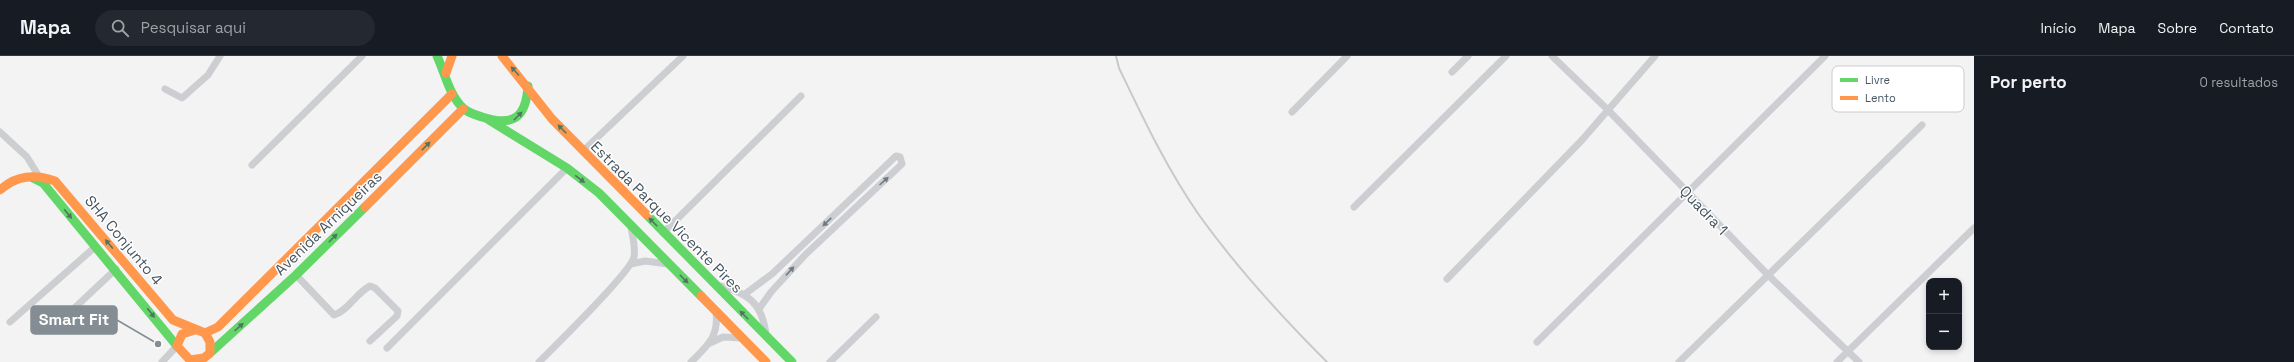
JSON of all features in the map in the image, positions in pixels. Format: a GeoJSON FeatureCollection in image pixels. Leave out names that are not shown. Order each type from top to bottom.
{"type":"FeatureCollection","features":[{"type":"Feature","properties":{"kind":"street"},"geometry":{"type":"LineString","coordinates":[[165,90],[182,98],[208,75],[220,56]]}},
{"type":"Feature","properties":{"kind":"street"},"geometry":{"type":"LineString","coordinates":[[252,165],[362,56]]}},
{"type":"Feature","properties":{"kind":"street"},"geometry":{"type":"LineString","coordinates":[[437,56],[446,73],[452,94],[463,109],[489,120],[501,123],[513,121],[520,115],[526,107],[528,86]]}},
{"type":"Feature","properties":{"kind":"street"},"geometry":{"type":"LineString","coordinates":[[446,73],[452,56]]}},
{"type":"Feature","properties":{"kind":"street","name":"Estrada Parque Vicente Pires"},"geometry":{"type":"LineString","coordinates":[[502,56],[528,86],[552,119],[792,362]]}},
{"type":"Feature","properties":{"kind":"street"},"geometry":{"type":"LineString","coordinates":[[583,151],[683,56]]}},
{"type":"Feature","properties":{"kind":"street"},"geometry":{"type":"LineString","coordinates":[[1292,112],[1347,56]]}},
{"type":"Feature","properties":{"kind":"street"},"geometry":{"type":"LineString","coordinates":[[1452,72],[1468,56]]}},
{"type":"Feature","properties":{"kind":"street"},"geometry":{"type":"LineString","coordinates":[[1354,207],[1506,56]]}},
{"type":"Feature","properties":{"kind":"street","name":"Quadra 1"},"geometry":{"type":"LineString","coordinates":[[1552,56],[1608,110],[1769,276],[1859,362]]}},
{"type":"Feature","properties":{"kind":"street"},"geometry":{"type":"LineString","coordinates":[[1447,279],[1562,160],[1655,56]]}},
{"type":"Feature","properties":{"kind":"street"},"geometry":{"type":"LineString","coordinates":[[1537,342],[1826,56]]}},
{"type":"Feature","properties":{"kind":"street","name":"Avenida Arniqueiras"},"geometry":{"type":"LineString","coordinates":[[205,333],[218,327],[452,94]]}},
{"type":"Feature","properties":{"kind":"street"},"geometry":{"type":"LineString","coordinates":[[663,233],[801,96]]}},
{"type":"Feature","properties":{"kind":"street","name":"Avenida Arniqueiras"},"geometry":{"type":"LineString","coordinates":[[206,358],[296,275],[463,109]]}},
{"type":"Feature","properties":{"kind":"street","name":"Estrada Parque Vicente Pires"},"geometry":{"type":"LineString","coordinates":[[489,120],[567,168],[599,193],[766,362]]}},
{"type":"Feature","properties":{"kind":"street"},"geometry":{"type":"LineString","coordinates":[[1679,362],[1769,276],[1922,125]]}},
{"type":"Feature","properties":{"kind":"street"},"geometry":{"type":"LineString","coordinates":[[0,132],[27,157],[34,175],[17,177],[0,190]]}},
{"type":"Feature","properties":{"kind":"street"},"geometry":{"type":"LineString","coordinates":[[745,294],[772,274],[896,156],[900,157],[902,164],[806,254],[780,282],[759,309]]}},
{"type":"Feature","properties":{"kind":"street"},"geometry":{"type":"LineString","coordinates":[[387,348],[567,168]]}},
{"type":"Feature","properties":{"kind":"street","name":"SHA Conjunto 4"},"geometry":{"type":"LineString","coordinates":[[34,175],[43,183],[94,247],[116,269],[177,346]]}},
{"type":"Feature","properties":{"kind":"street","name":"SHA Conjunto 4"},"geometry":{"type":"LineString","coordinates":[[34,175],[55,181],[173,320],[195,330]]}},
{"type":"Feature","properties":{"kind":"street"},"geometry":{"type":"LineString","coordinates":[[840,210],[846,215]]}},
{"type":"Feature","properties":{"kind":"street"},"geometry":{"type":"LineString","coordinates":[[539,362],[613,286],[631,264],[634,258],[634,250],[631,224]]}},
{"type":"Feature","properties":{"kind":"street"},"geometry":{"type":"LineString","coordinates":[[1837,362],[1974,228]]}},
{"type":"Feature","properties":{"kind":"street"},"geometry":{"type":"LineString","coordinates":[[10,322],[94,247]]}},
{"type":"Feature","properties":{"kind":"street"},"geometry":{"type":"LineString","coordinates":[[800,248],[806,254]]}},
{"type":"Feature","properties":{"kind":"street"},"geometry":{"type":"LineString","coordinates":[[51,330],[123,261]]}},
{"type":"Feature","properties":{"kind":"street"},"geometry":{"type":"LineString","coordinates":[[631,264],[644,261],[669,264]]}},
{"type":"Feature","properties":{"kind":"street"},"geometry":{"type":"LineString","coordinates":[[772,274],[780,282]]}},
{"type":"Feature","properties":{"kind":"street"},"geometry":{"type":"LineString","coordinates":[[296,275],[334,315],[340,313],[364,289],[370,286],[375,288],[398,311],[397,316],[370,341]]}},
{"type":"Feature","properties":{"kind":"street"},"geometry":{"type":"LineString","coordinates":[[714,284],[745,294],[759,309],[766,336]]}},
{"type":"Feature","properties":{"kind":"street"},"geometry":{"type":"LineString","coordinates":[[691,362],[706,346],[715,333],[716,311]]}},
{"type":"Feature","properties":{"kind":"street"},"geometry":{"type":"LineString","coordinates":[[830,362],[876,316]]}},
{"type":"Feature","properties":{"kind":"street"},"geometry":{"type":"LineString","coordinates":[[162,362],[177,346],[182,334],[195,330],[205,333],[210,342],[206,358],[191,361],[177,346]]}},
{"type":"Feature","properties":{"kind":"street"},"geometry":{"type":"LineString","coordinates":[[706,346],[723,337],[742,338]]}},
{"type":"Feature","properties":{"kind":"railway"},"geometry":{"type":"LineString","coordinates":[[1116,56],[1119,68],[1137,106],[1187,198],[1214,235],[1260,291],[1327,362]]}},
{"type":"Feature","properties":{"kind":"traffic: fast"},"geometry":{"type":"LineString","coordinates":[[437,56],[454,97],[458,103],[470,113],[493,120],[510,120],[521,113],[527,97],[528,86]]}},
{"type":"Feature","properties":{"kind":"traffic: fast"},"geometry":{"type":"LineString","coordinates":[[489,120],[567,168],[599,193],[701,296]]}},
{"type":"Feature","properties":{"kind":"traffic: fast"},"geometry":{"type":"LineString","coordinates":[[33,178],[43,183],[177,346]]}},
{"type":"Feature","properties":{"kind":"traffic: fast"},"geometry":{"type":"LineString","coordinates":[[210,353],[296,275],[365,207]]}},
{"type":"Feature","properties":{"kind":"traffic: fast"},"geometry":{"type":"LineString","coordinates":[[647,215],[792,362]]}},
{"type":"Feature","properties":{"kind":"traffic: slow"},"geometry":{"type":"LineString","coordinates":[[446,73],[452,56]]}},
{"type":"Feature","properties":{"kind":"traffic: slow"},"geometry":{"type":"LineString","coordinates":[[502,56],[552,119],[647,215]]}},
{"type":"Feature","properties":{"kind":"traffic: slow"},"geometry":{"type":"LineString","coordinates":[[205,333],[218,327],[452,94]]}},
{"type":"Feature","properties":{"kind":"traffic: slow"},"geometry":{"type":"LineString","coordinates":[[365,207],[463,109]]}},
{"type":"Feature","properties":{"kind":"traffic: slow"},"geometry":{"type":"LineString","coordinates":[[0,190],[13,181],[26,177],[40,177],[55,181],[173,320],[205,333],[210,342],[210,353],[204,358],[190,360],[177,346],[182,334],[195,330]]}},
{"type":"Feature","properties":{"kind":"traffic: slow"},"geometry":{"type":"LineString","coordinates":[[701,296],[766,362]]}},
{"type":"Feature","properties":{"kind":"place","name":"Smart Fit"},"geometry":{"type":"Point","coordinates":[158,344]}}]}
